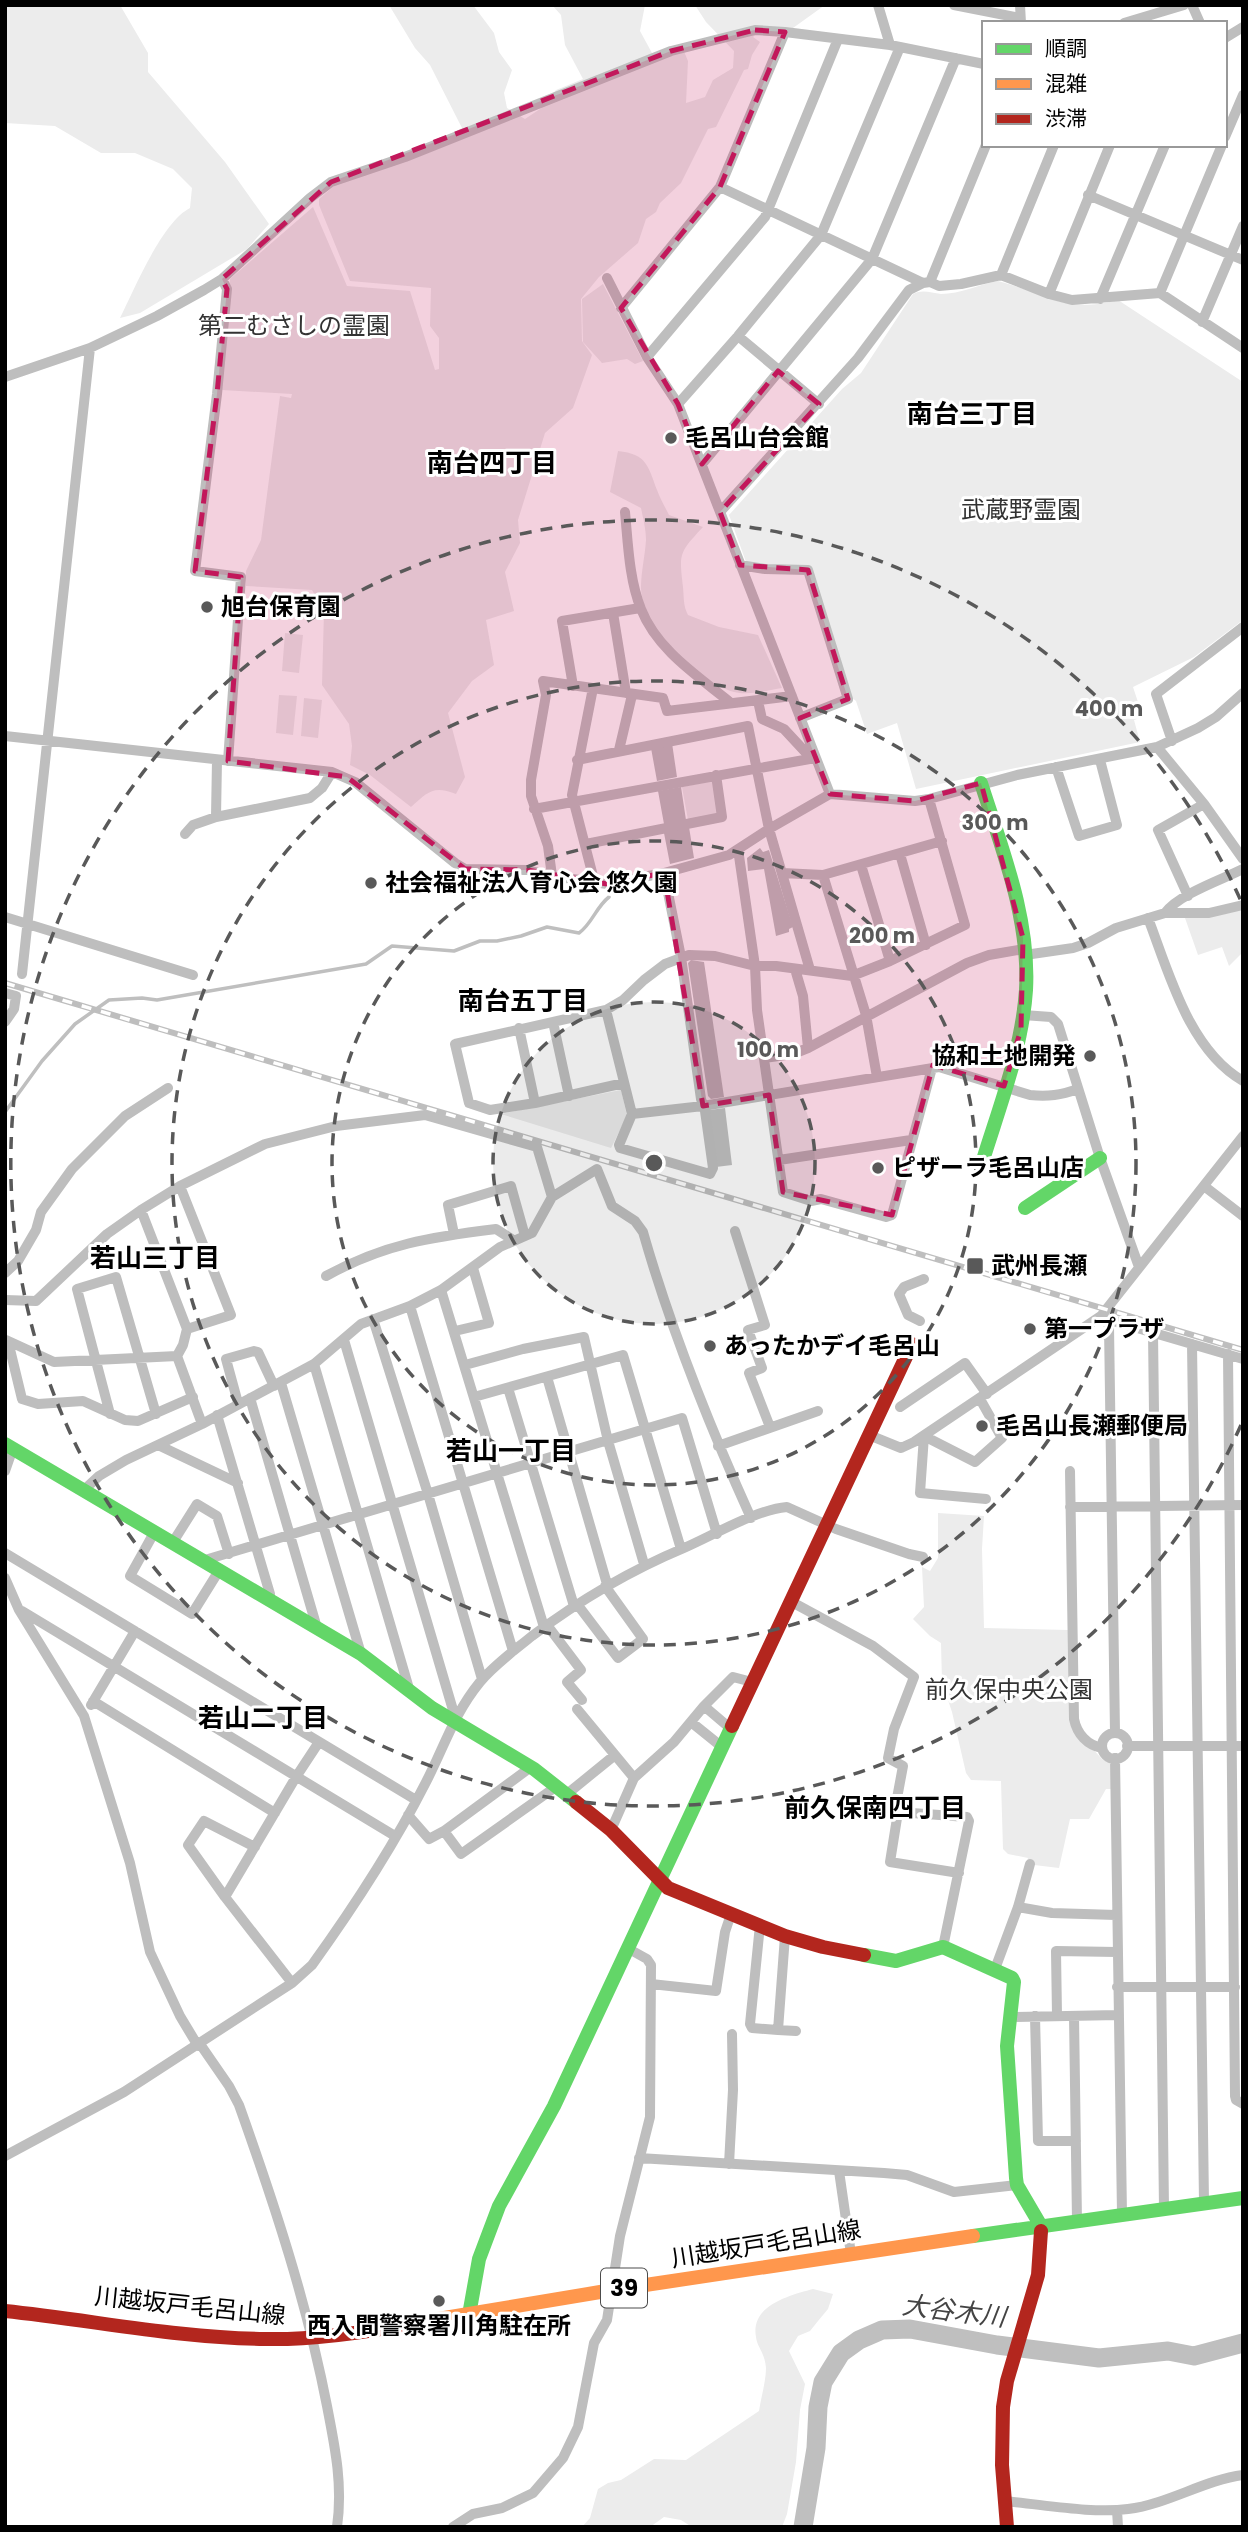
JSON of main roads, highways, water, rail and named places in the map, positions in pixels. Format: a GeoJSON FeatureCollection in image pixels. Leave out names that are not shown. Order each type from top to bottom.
{"type":"FeatureCollection","features":[{"type":"Feature","properties":{"kind":"waterway"},"geometry":{"type":"LineString","coordinates":[[5,1112],[42,1061],[75,1024],[109,1000],[157,1000],[366,964],[392,946],[454,951],[480,941],[521,936],[547,927],[579,933],[609,897]]}},
{"type":"Feature","properties":{"kind":"waterway","name":"大谷木川"},"geometry":{"type":"LineString","coordinates":[[803,2527],[823,2382],[841,2353],[859,2340],[882,2330],[910,2329],[997,2345],[1099,2358],[1168,2351],[1194,2356],[1243,2343]]}},
{"type":"Feature","properties":{"kind":"railway"},"geometry":{"type":"LineString","coordinates":[[5,983],[1243,1350]]}},
{"type":"Feature","properties":{"kind":"place","name":"毛呂山台会館"},"geometry":{"type":"Point","coordinates":[671,438]}},
{"type":"Feature","properties":{"kind":"place","name":"旭台保育園"},"geometry":{"type":"Point","coordinates":[207,607]}},
{"type":"Feature","properties":{"kind":"place","name":"社会福祉法人育心会 悠久園"},"geometry":{"type":"Point","coordinates":[371,883]}},
{"type":"Feature","properties":{"kind":"place","name":"協和土地開発"},"geometry":{"type":"Point","coordinates":[1090,1056]}},
{"type":"Feature","properties":{"kind":"place","name":"ピザーラ毛呂山店"},"geometry":{"type":"Point","coordinates":[878,1168]}},
{"type":"Feature","properties":{"kind":"place","name":"武州長瀬"},"geometry":{"type":"Point","coordinates":[975,1266]}},
{"type":"Feature","properties":{"kind":"place","name":"第一プラザ"},"geometry":{"type":"Point","coordinates":[1030,1329]}},
{"type":"Feature","properties":{"kind":"place","name":"あったかデイ毛呂山"},"geometry":{"type":"Point","coordinates":[710,1346]}},
{"type":"Feature","properties":{"kind":"place","name":"毛呂山長瀬郵便局"},"geometry":{"type":"Point","coordinates":[982,1426]}},
{"type":"Feature","properties":{"kind":"place","name":"西入間警察署川角駐在所"},"geometry":{"type":"Point","coordinates":[439,2301]}},
{"type":"Feature","properties":{"kind":"district","name":"南台三丁目"},"geometry":{"type":"Point","coordinates":[972,414]}},
{"type":"Feature","properties":{"kind":"district","name":"南台四丁目"},"geometry":{"type":"Point","coordinates":[492,463]}},
{"type":"Feature","properties":{"kind":"district","name":"南台五丁目"},"geometry":{"type":"Point","coordinates":[523,1001]}},
{"type":"Feature","properties":{"kind":"district","name":"若山三丁目"},"geometry":{"type":"Point","coordinates":[155,1258]}},
{"type":"Feature","properties":{"kind":"district","name":"若山一丁目"},"geometry":{"type":"Point","coordinates":[511,1451]}},
{"type":"Feature","properties":{"kind":"district","name":"若山二丁目"},"geometry":{"type":"Point","coordinates":[263,1718]}},
{"type":"Feature","properties":{"kind":"district","name":"前久保南四丁目"},"geometry":{"type":"Point","coordinates":[875,1808]}},
{"type":"Feature","properties":{"kind":"park label","name":"第二むさしの霊園"},"geometry":{"type":"Point","coordinates":[294,326]}},
{"type":"Feature","properties":{"kind":"park label","name":"武蔵野霊園"},"geometry":{"type":"Point","coordinates":[1021,510]}},
{"type":"Feature","properties":{"kind":"park label","name":"前久保中央公園"},"geometry":{"type":"Point","coordinates":[1009,1690]}}]}
